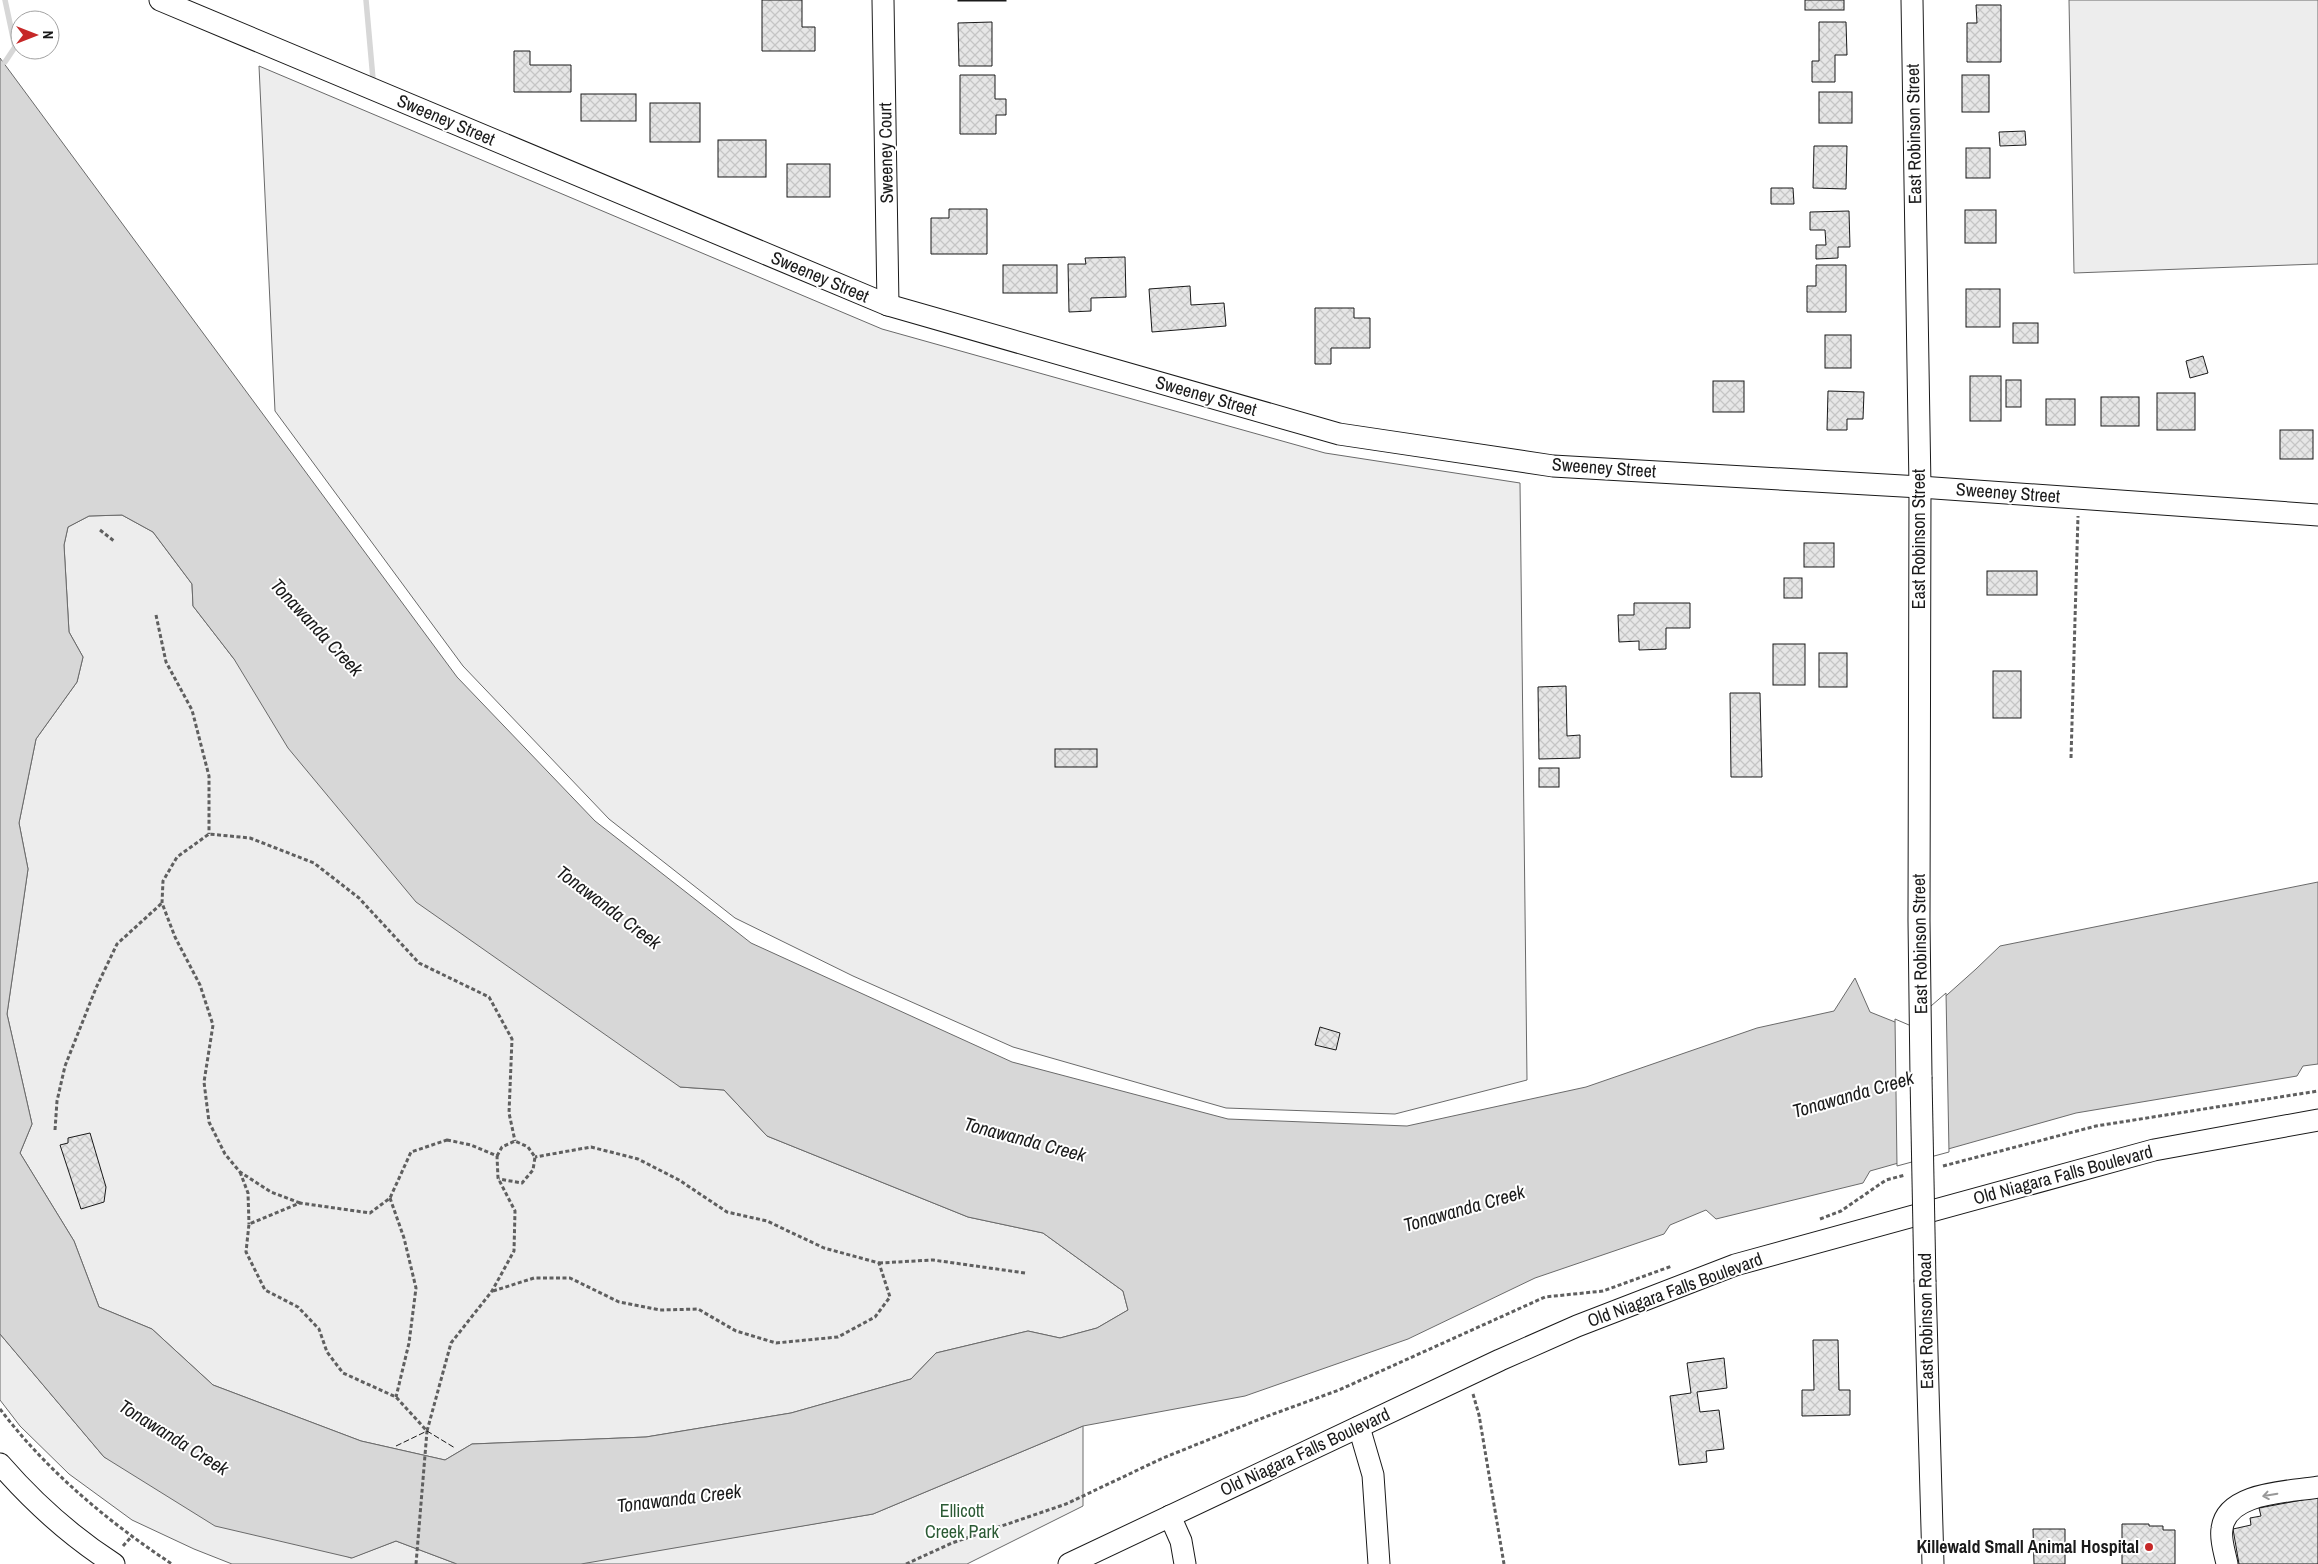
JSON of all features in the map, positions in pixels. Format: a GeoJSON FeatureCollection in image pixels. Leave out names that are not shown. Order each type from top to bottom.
{"type":"FeatureCollection","features":[{"type":"Feature","properties":{"kind":"street","name":"Sweeney Street"},"geometry":{"type":"LineString","coordinates":[[160,0],[888,305],[1339,434],[1553,466],[1920,487],[2318,515]]}},
{"type":"Feature","properties":{"kind":"street","name":"Sweeney Court"},"geometry":{"type":"LineString","coordinates":[[883,0],[888,305]]}},
{"type":"Feature","properties":{"kind":"street","name":"East Robinson Street"},"geometry":{"type":"LineString","coordinates":[[1912,0],[1920,487],[1919,921],[1921,1077]]}},
{"type":"Feature","properties":{"kind":"street","name":"East Robinson Road"},"geometry":{"type":"LineString","coordinates":[[1921,1077],[1933,1564]]}},
{"type":"Feature","properties":{"kind":"street","name":"Old Niagara Falls Boulevard"},"geometry":{"type":"LineString","coordinates":[[1069,1564],[1500,1360],[1577,1326],[1735,1265],[2154,1150],[2318,1120]]}},
{"type":"Feature","properties":{"kind":"street"},"geometry":{"type":"LineString","coordinates":[[1359,1427],[1373,1475],[1379,1564]]}},
{"type":"Feature","properties":{"kind":"street"},"geometry":{"type":"LineString","coordinates":[[0,1464],[34,1500],[110,1563]]}},
{"type":"Feature","properties":{"kind":"street"},"geometry":{"type":"LineString","coordinates":[[2227,1564],[2221,1530],[2230,1510],[2246,1499],[2318,1487]]}},
{"type":"Feature","properties":{"kind":"street"},"geometry":{"type":"LineString","coordinates":[[1170,1516],[1181,1542],[1185,1564]]}},
{"type":"Feature","properties":{"kind":"path"},"geometry":{"type":"LineString","coordinates":[[2071,758],[2076,537],[2080,498]]}},
{"type":"Feature","properties":{"kind":"path"},"geometry":{"type":"LineString","coordinates":[[100,530],[114,541]]}},
{"type":"Feature","properties":{"kind":"path"},"geometry":{"type":"LineString","coordinates":[[156,615],[166,662],[192,710],[209,776],[209,834]]}},
{"type":"Feature","properties":{"kind":"path"},"geometry":{"type":"LineString","coordinates":[[497,1156],[471,1145],[447,1140],[411,1152],[390,1198],[370,1212],[300,1203],[270,1192],[240,1172],[225,1154],[209,1122],[204,1082],[213,1025],[200,985],[175,937],[162,903],[163,880],[177,857],[209,834],[250,838],[314,863],[359,898],[419,963],[489,997],[512,1038],[509,1113],[516,1141],[528,1148],[535,1157],[533,1170],[522,1183],[498,1178]]}},
{"type":"Feature","properties":{"kind":"path"},"geometry":{"type":"LineString","coordinates":[[55,1130],[57,1100],[66,1066],[96,988],[117,944],[162,903]]}},
{"type":"Feature","properties":{"kind":"path"},"geometry":{"type":"LineString","coordinates":[[416,1564],[427,1431],[450,1343],[492,1291],[514,1250],[515,1211],[498,1178],[497,1156],[502,1147],[516,1141]]}},
{"type":"Feature","properties":{"kind":"path"},"geometry":{"type":"LineString","coordinates":[[535,1157],[591,1148],[638,1159],[679,1180],[727,1212],[766,1222],[824,1248],[879,1262],[933,1260],[1025,1273]]}},
{"type":"Feature","properties":{"kind":"path"},"geometry":{"type":"LineString","coordinates":[[240,1172],[248,1193],[249,1224],[246,1252],[265,1290],[298,1307],[319,1330],[327,1352],[343,1373],[396,1397],[427,1431]]}},
{"type":"Feature","properties":{"kind":"path"},"geometry":{"type":"LineString","coordinates":[[390,1198],[404,1238],[416,1288],[409,1343],[396,1397]]}},
{"type":"Feature","properties":{"kind":"path"},"geometry":{"type":"LineString","coordinates":[[249,1224],[300,1203]]}},
{"type":"Feature","properties":{"kind":"path"},"geometry":{"type":"LineString","coordinates":[[492,1291],[534,1278],[570,1278],[619,1302],[660,1310],[698,1309],[736,1331],[776,1343],[838,1337],[876,1318],[890,1297],[879,1262]]}},
{"type":"Feature","properties":{"kind":"path"},"geometry":{"type":"LineString","coordinates":[[1471,1386],[1479,1415],[1504,1564]]}},
{"type":"Feature","properties":{"kind":"path"},"geometry":{"type":"LineString","coordinates":[[0,1409],[58,1474],[131,1538],[172,1564]]}},
{"type":"Feature","properties":{"kind":"shaded area"},"geometry":{"type":"Polygon","coordinates":[[[2069,0],[2318,0],[2318,264],[2074,273],[2069,0]]]}},
{"type":"Feature","properties":{"kind":"shaded area"},"geometry":{"type":"Polygon","coordinates":[[[259,66],[882,329],[1325,453],[1520,483],[1527,1080],[1395,1114],[1226,1108],[1013,1047],[853,976],[735,918],[609,819],[463,666],[275,411],[259,66]]]}},
{"type":"Feature","properties":{"kind":"shaded area"},"geometry":{"type":"Polygon","coordinates":[[[122,515],[153,532],[192,584],[193,606],[234,659],[680,1087],[724,1090],[767,1136],[968,1217],[1043,1233],[1123,1291],[1128,1310],[1097,1328],[1060,1338],[1028,1331],[936,1353],[911,1379],[791,1413],[646,1437],[472,1444],[445,1460],[361,1441],[213,1385],[152,1329],[99,1307],[74,1241],[20,1153],[32,1124],[7,1014],[28,869],[19,823],[36,739],[77,682],[83,657],[69,632],[64,545],[68,527],[89,516],[122,515]]]}},
{"type":"Feature","properties":{"kind":"shaded area"},"geometry":{"type":"Polygon","coordinates":[[[0,1334],[104,1457],[351,1558],[396,1541],[457,1564],[232,1564],[194,1549],[132,1520],[69,1474],[20,1426],[0,1400],[0,1334]]]}},
{"type":"Feature","properties":{"kind":"shaded area","name":"Ellicott Creek Park"},"geometry":{"type":"Polygon","coordinates":[[[1083,1426],[1083,1506],[967,1564],[574,1564],[873,1514],[1083,1426]]]}},
{"type":"Feature","properties":{"kind":"water","name":"Tonawanda Creek"},"geometry":{"type":"Polygon","coordinates":[[[0,58],[457,677],[595,821],[751,943],[1012,1062],[1228,1119],[1407,1126],[1586,1087],[1757,1028],[1834,1011],[1855,978],[1870,1012],[1910,1028],[2000,946],[2318,882],[2318,1064],[2303,1066],[2297,1076],[2076,1113],[1870,1171],[1863,1183],[1716,1219],[1706,1210],[1670,1225],[1664,1234],[1535,1278],[1408,1339],[1245,1396],[1083,1426],[873,1514],[581,1564],[457,1564],[396,1541],[352,1558],[215,1526],[104,1457],[0,1334],[0,58]],[[122,515],[89,516],[68,527],[64,545],[69,632],[83,657],[77,682],[36,739],[19,823],[28,869],[7,1014],[32,1124],[20,1153],[74,1241],[99,1307],[152,1329],[213,1385],[361,1441],[445,1460],[472,1444],[646,1437],[791,1413],[911,1379],[936,1353],[1028,1331],[1060,1338],[1097,1328],[1128,1310],[1123,1291],[1043,1233],[968,1217],[767,1136],[724,1090],[680,1087],[416,902],[288,748],[234,659],[193,606],[192,584],[153,532],[122,515]]]}},
{"type":"Feature","properties":{"kind":"pier"},"geometry":{"type":"Polygon","coordinates":[[[1946,993],[1949,1152],[1897,1166],[1895,1019],[1909,1025],[1946,993]]]}},
{"type":"Feature","properties":{"kind":"building"},"geometry":{"type":"Polygon","coordinates":[[[762,0],[802,0],[802,27],[815,27],[815,51],[762,51],[762,0]]]}},
{"type":"Feature","properties":{"kind":"building"},"geometry":{"type":"Polygon","coordinates":[[[1006,0],[1006,1],[958,1],[1006,0]]]}},
{"type":"Feature","properties":{"kind":"building"},"geometry":{"type":"Polygon","coordinates":[[[1805,0],[1844,0],[1844,10],[1805,10],[1805,0]]]}},
{"type":"Feature","properties":{"kind":"building"},"geometry":{"type":"Polygon","coordinates":[[[1976,5],[2001,5],[2001,62],[1967,62],[1967,23],[1977,23],[1976,5]]]}},
{"type":"Feature","properties":{"kind":"building"},"geometry":{"type":"Polygon","coordinates":[[[992,22],[992,66],[959,66],[958,23],[992,22]]]}},
{"type":"Feature","properties":{"kind":"building"},"geometry":{"type":"Polygon","coordinates":[[[1819,22],[1846,22],[1847,55],[1835,55],[1835,82],[1812,82],[1812,61],[1819,61],[1819,22]]]}},
{"type":"Feature","properties":{"kind":"building"},"geometry":{"type":"Polygon","coordinates":[[[514,51],[530,51],[530,65],[571,65],[571,92],[514,92],[514,51]]]}},
{"type":"Feature","properties":{"kind":"building"},"geometry":{"type":"Polygon","coordinates":[[[960,75],[995,75],[995,99],[1006,99],[1006,115],[996,115],[996,134],[960,134],[960,75]]]}},
{"type":"Feature","properties":{"kind":"building"},"geometry":{"type":"Polygon","coordinates":[[[1962,75],[1989,75],[1989,112],[1962,112],[1962,75]]]}},
{"type":"Feature","properties":{"kind":"building"},"geometry":{"type":"Polygon","coordinates":[[[1819,92],[1852,92],[1852,123],[1819,123],[1819,92]]]}},
{"type":"Feature","properties":{"kind":"building"},"geometry":{"type":"Polygon","coordinates":[[[581,94],[636,94],[636,121],[581,121],[581,94]]]}},
{"type":"Feature","properties":{"kind":"building"},"geometry":{"type":"Polygon","coordinates":[[[650,103],[700,103],[700,142],[650,142],[650,103]]]}},
{"type":"Feature","properties":{"kind":"building"},"geometry":{"type":"Polygon","coordinates":[[[2025,131],[2026,145],[2000,146],[1999,132],[2025,131]]]}},
{"type":"Feature","properties":{"kind":"building"},"geometry":{"type":"Polygon","coordinates":[[[718,140],[766,140],[766,177],[718,177],[718,140]]]}},
{"type":"Feature","properties":{"kind":"building"},"geometry":{"type":"Polygon","coordinates":[[[1814,146],[1847,146],[1846,189],[1813,188],[1814,146]]]}},
{"type":"Feature","properties":{"kind":"building"},"geometry":{"type":"Polygon","coordinates":[[[1966,148],[1990,148],[1990,178],[1966,178],[1966,148]]]}},
{"type":"Feature","properties":{"kind":"building"},"geometry":{"type":"Polygon","coordinates":[[[787,164],[830,164],[830,197],[787,197],[787,164]]]}},
{"type":"Feature","properties":{"kind":"building"},"geometry":{"type":"Polygon","coordinates":[[[1771,188],[1793,188],[1794,204],[1771,204],[1771,188]]]}},
{"type":"Feature","properties":{"kind":"building"},"geometry":{"type":"Polygon","coordinates":[[[949,209],[987,209],[987,254],[931,254],[931,218],[949,218],[949,209]]]}},
{"type":"Feature","properties":{"kind":"building"},"geometry":{"type":"Polygon","coordinates":[[[1965,210],[1996,210],[1996,243],[1965,243],[1965,210]]]}},
{"type":"Feature","properties":{"kind":"building"},"geometry":{"type":"Polygon","coordinates":[[[1849,211],[1850,247],[1838,247],[1838,258],[1816,259],[1816,245],[1826,245],[1825,230],[1810,230],[1810,212],[1849,211]]]}},
{"type":"Feature","properties":{"kind":"building"},"geometry":{"type":"Polygon","coordinates":[[[1125,257],[1126,297],[1091,298],[1091,311],[1069,312],[1068,264],[1086,264],[1085,258],[1125,257]]]}},
{"type":"Feature","properties":{"kind":"building"},"geometry":{"type":"Polygon","coordinates":[[[1003,265],[1057,265],[1057,293],[1003,293],[1003,265]]]}},
{"type":"Feature","properties":{"kind":"building"},"geometry":{"type":"Polygon","coordinates":[[[1816,265],[1846,265],[1846,312],[1807,312],[1807,286],[1816,286],[1816,265]]]}},
{"type":"Feature","properties":{"kind":"building"},"geometry":{"type":"Polygon","coordinates":[[[1190,286],[1191,305],[1224,303],[1226,326],[1152,332],[1149,289],[1190,286]]]}},
{"type":"Feature","properties":{"kind":"building"},"geometry":{"type":"Polygon","coordinates":[[[1966,289],[2000,289],[2000,327],[1966,327],[1966,289]]]}},
{"type":"Feature","properties":{"kind":"building"},"geometry":{"type":"Polygon","coordinates":[[[1315,308],[1354,308],[1354,318],[1370,318],[1370,348],[1331,348],[1331,364],[1315,364],[1315,308]]]}},
{"type":"Feature","properties":{"kind":"building"},"geometry":{"type":"Polygon","coordinates":[[[2013,323],[2038,323],[2038,343],[2013,343],[2013,323]]]}},
{"type":"Feature","properties":{"kind":"building"},"geometry":{"type":"Polygon","coordinates":[[[1825,335],[1851,335],[1851,368],[1825,368],[1825,335]]]}},
{"type":"Feature","properties":{"kind":"building"},"geometry":{"type":"Polygon","coordinates":[[[2203,356],[2208,373],[2190,378],[2186,361],[2203,356]]]}},
{"type":"Feature","properties":{"kind":"building"},"geometry":{"type":"Polygon","coordinates":[[[1970,376],[2001,376],[2001,421],[1970,421],[1970,376]]]}},
{"type":"Feature","properties":{"kind":"building"},"geometry":{"type":"Polygon","coordinates":[[[2006,380],[2021,380],[2021,407],[2006,407],[2006,380]]]}},
{"type":"Feature","properties":{"kind":"building"},"geometry":{"type":"Polygon","coordinates":[[[1713,381],[1744,381],[1744,412],[1713,412],[1713,381]]]}},
{"type":"Feature","properties":{"kind":"building"},"geometry":{"type":"Polygon","coordinates":[[[1828,391],[1864,392],[1863,419],[1847,419],[1847,430],[1827,430],[1828,391]]]}},
{"type":"Feature","properties":{"kind":"building"},"geometry":{"type":"Polygon","coordinates":[[[2157,393],[2195,393],[2195,430],[2157,430],[2157,393]]]}},
{"type":"Feature","properties":{"kind":"building"},"geometry":{"type":"Polygon","coordinates":[[[2101,397],[2139,397],[2139,426],[2101,426],[2101,397]]]}},
{"type":"Feature","properties":{"kind":"building"},"geometry":{"type":"Polygon","coordinates":[[[2046,399],[2075,399],[2075,425],[2046,425],[2046,399]]]}},
{"type":"Feature","properties":{"kind":"building"},"geometry":{"type":"Polygon","coordinates":[[[2280,430],[2313,430],[2313,459],[2280,459],[2280,430]]]}},
{"type":"Feature","properties":{"kind":"building"},"geometry":{"type":"Polygon","coordinates":[[[1804,543],[1834,543],[1834,567],[1804,567],[1804,543]]]}},
{"type":"Feature","properties":{"kind":"building"},"geometry":{"type":"Polygon","coordinates":[[[1987,571],[2037,571],[2037,595],[1987,595],[1987,571]]]}},
{"type":"Feature","properties":{"kind":"building"},"geometry":{"type":"Polygon","coordinates":[[[1784,578],[1802,578],[1802,598],[1784,598],[1784,578]]]}},
{"type":"Feature","properties":{"kind":"building"},"geometry":{"type":"Polygon","coordinates":[[[1634,603],[1690,603],[1690,628],[1666,628],[1666,649],[1639,650],[1639,641],[1619,642],[1618,615],[1634,615],[1634,603]]]}},
{"type":"Feature","properties":{"kind":"building"},"geometry":{"type":"Polygon","coordinates":[[[1773,644],[1805,644],[1805,685],[1773,685],[1773,644]]]}},
{"type":"Feature","properties":{"kind":"building"},"geometry":{"type":"Polygon","coordinates":[[[1819,653],[1847,653],[1847,687],[1819,687],[1819,653]]]}},
{"type":"Feature","properties":{"kind":"building"},"geometry":{"type":"Polygon","coordinates":[[[1993,671],[2021,671],[2021,718],[1993,718],[1993,671]]]}},
{"type":"Feature","properties":{"kind":"building"},"geometry":{"type":"Polygon","coordinates":[[[1566,686],[1567,736],[1580,735],[1580,758],[1539,759],[1538,687],[1566,686]]]}},
{"type":"Feature","properties":{"kind":"building"},"geometry":{"type":"Polygon","coordinates":[[[1730,693],[1760,693],[1762,777],[1731,777],[1730,693]]]}},
{"type":"Feature","properties":{"kind":"building"},"geometry":{"type":"Polygon","coordinates":[[[1055,749],[1097,749],[1097,767],[1055,767],[1055,749]]]}},
{"type":"Feature","properties":{"kind":"building"},"geometry":{"type":"Polygon","coordinates":[[[1539,768],[1559,768],[1559,787],[1539,787],[1539,768]]]}},
{"type":"Feature","properties":{"kind":"building"},"geometry":{"type":"Polygon","coordinates":[[[1320,1027],[1340,1033],[1336,1050],[1315,1045],[1320,1027]]]}},
{"type":"Feature","properties":{"kind":"building"},"geometry":{"type":"Polygon","coordinates":[[[90,1133],[106,1187],[104,1202],[81,1209],[60,1145],[68,1143],[68,1138],[90,1133]]]}},
{"type":"Feature","properties":{"kind":"building"},"geometry":{"type":"Polygon","coordinates":[[[1813,1340],[1838,1340],[1839,1390],[1850,1390],[1850,1415],[1802,1416],[1802,1390],[1814,1390],[1813,1340]]]}},
{"type":"Feature","properties":{"kind":"building"},"geometry":{"type":"Polygon","coordinates":[[[1724,1358],[1727,1388],[1697,1392],[1700,1412],[1719,1410],[1724,1449],[1706,1451],[1707,1462],[1679,1465],[1670,1396],[1691,1393],[1687,1363],[1724,1358]]]}},
{"type":"Feature","properties":{"kind":"building"},"geometry":{"type":"Polygon","coordinates":[[[2318,1497],[2318,1564],[2239,1564],[2233,1529],[2251,1525],[2250,1518],[2261,1516],[2259,1508],[2318,1497]]]}},
{"type":"Feature","properties":{"kind":"building","name":"Killewald Small Animal Hospital"},"geometry":{"type":"Polygon","coordinates":[[[2122,1524],[2149,1524],[2149,1526],[2163,1526],[2163,1530],[2175,1530],[2175,1564],[2122,1564],[2122,1524]]]}},
{"type":"Feature","properties":{"kind":"building"},"geometry":{"type":"Polygon","coordinates":[[[2033,1529],[2065,1529],[2065,1564],[2034,1564],[2033,1529]]]}},
{"type":"Feature","properties":{"kind":"waterway"},"geometry":{"type":"LineString","coordinates":[[5,0],[15,47],[5,62]]}},
{"type":"Feature","properties":{"kind":"waterway"},"geometry":{"type":"LineString","coordinates":[[366,0],[373,79]]}},
{"type":"Feature","properties":{"kind":"fence"},"geometry":{"type":"LineString","coordinates":[[396,1446],[427,1431],[455,1448]]}},
{"type":"Feature","properties":{"kind":"place","name":"Killewald Small Animal Hospital"},"geometry":{"type":"Point","coordinates":[2149,1547]}}]}
